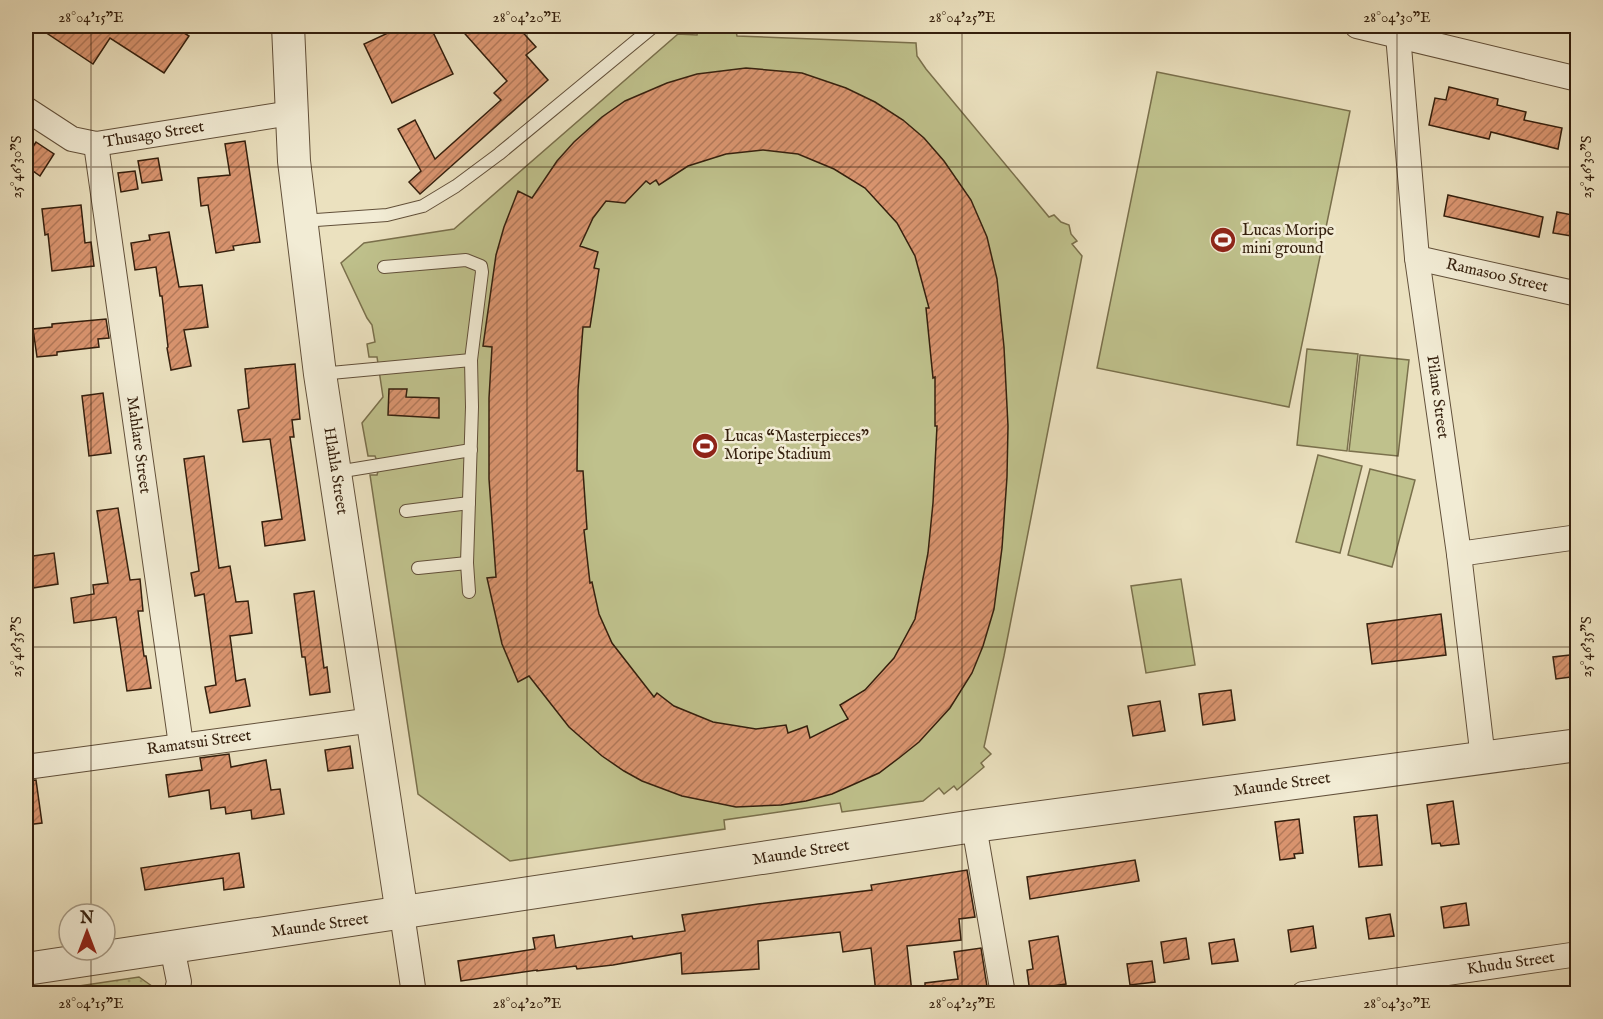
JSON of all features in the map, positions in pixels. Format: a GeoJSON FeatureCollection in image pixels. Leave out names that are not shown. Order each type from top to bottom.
{"type":"FeatureCollection","features":[{"type":"Feature","properties":{"kind":"street","name":"Hlahla Street"},"geometry":{"type":"LineString","coordinates":[[288,26],[294,161],[320,374],[402,914]]}},
{"type":"Feature","properties":{"kind":"street"},"geometry":{"type":"LineString","coordinates":[[1357,26],[1578,79]]}},
{"type":"Feature","properties":{"kind":"street","name":"Pilane Street"},"geometry":{"type":"LineString","coordinates":[[1398,35],[1417,258],[1459,554],[1482,759]]}},
{"type":"Feature","properties":{"kind":"street","name":"Thusago Street"},"geometry":{"type":"LineString","coordinates":[[26,109],[72,139],[96,144],[291,113]]}},
{"type":"Feature","properties":{"kind":"street","name":"Mahlare Street"},"geometry":{"type":"LineString","coordinates":[[96,144],[181,745]]}},
{"type":"Feature","properties":{"kind":"street","name":"Ramasoo Street"},"geometry":{"type":"LineString","coordinates":[[1417,258],[1578,294]]}},
{"type":"Feature","properties":{"kind":"street"},"geometry":{"type":"LineString","coordinates":[[1459,554],[1578,537]]}},
{"type":"Feature","properties":{"kind":"street","name":"Ramatsui Street"},"geometry":{"type":"LineString","coordinates":[[26,767],[373,720]]}},
{"type":"Feature","properties":{"kind":"street","name":"Maunde Street"},"geometry":{"type":"LineString","coordinates":[[26,969],[974,826],[1578,745]]}},
{"type":"Feature","properties":{"kind":"street"},"geometry":{"type":"LineString","coordinates":[[974,826],[1003,993]]}},
{"type":"Feature","properties":{"kind":"street"},"geometry":{"type":"LineString","coordinates":[[402,914],[414,993]]}},
{"type":"Feature","properties":{"kind":"street"},"geometry":{"type":"LineString","coordinates":[[172,947],[179,982],[176,993]]}},
{"type":"Feature","properties":{"kind":"street","name":"Khudu Street"},"geometry":{"type":"LineString","coordinates":[[1303,993],[1578,954]]}},
{"type":"Feature","properties":{"kind":"lane"},"geometry":{"type":"LineString","coordinates":[[301,221],[387,215],[423,206],[456,186],[499,154],[654,26]]}},
{"type":"Feature","properties":{"kind":"lane"},"geometry":{"type":"LineString","coordinates":[[384,267],[466,260],[481,266],[471,360],[470,503],[467,563],[469,592]]}},
{"type":"Feature","properties":{"kind":"lane"},"geometry":{"type":"LineString","coordinates":[[320,374],[471,360]]}},
{"type":"Feature","properties":{"kind":"lane"},"geometry":{"type":"LineString","coordinates":[[335,473],[471,450]]}},
{"type":"Feature","properties":{"kind":"lane"},"geometry":{"type":"LineString","coordinates":[[406,512],[470,503]]}},
{"type":"Feature","properties":{"kind":"lane"},"geometry":{"type":"LineString","coordinates":[[418,568],[467,563]]}},
{"type":"Feature","properties":{"kind":"green space","name":"Lucas “Masterpieces” Moripe Stadium"},"geometry":{"type":"Polygon","coordinates":[[[698,30],[736,31],[737,36],[916,43],[917,56],[926,69],[1049,217],[1054,215],[1061,222],[1069,225],[1071,234],[1077,241],[1072,244],[1082,256],[1004,656],[984,747],[991,754],[981,763],[984,767],[957,790],[954,786],[944,794],[939,788],[923,801],[842,812],[840,803],[724,820],[725,829],[510,861],[418,794],[370,475],[377,475],[379,467],[375,456],[368,456],[362,423],[383,397],[377,357],[369,357],[367,344],[375,342],[372,325],[341,263],[364,243],[454,229],[678,34],[697,35],[698,30]]]}},
{"type":"Feature","properties":{"kind":"green space","name":"Lucas Moripe mini ground"},"geometry":{"type":"Polygon","coordinates":[[[1157,72],[1350,111],[1289,407],[1097,368],[1157,72]]]}},
{"type":"Feature","properties":{"kind":"green space"},"geometry":{"type":"Polygon","coordinates":[[[1307,349],[1358,354],[1347,451],[1297,445],[1307,349]]]}},
{"type":"Feature","properties":{"kind":"green space"},"geometry":{"type":"Polygon","coordinates":[[[1360,355],[1409,360],[1398,456],[1349,451],[1360,355]]]}},
{"type":"Feature","properties":{"kind":"green space"},"geometry":{"type":"Polygon","coordinates":[[[1318,455],[1362,466],[1340,553],[1296,542],[1318,455]]]}},
{"type":"Feature","properties":{"kind":"green space"},"geometry":{"type":"Polygon","coordinates":[[[1370,469],[1415,480],[1392,567],[1348,555],[1370,469]]]}},
{"type":"Feature","properties":{"kind":"green space"},"geometry":{"type":"Polygon","coordinates":[[[1181,579],[1195,665],[1146,673],[1131,586],[1181,579]]]}},
{"type":"Feature","properties":{"kind":"green space"},"geometry":{"type":"Polygon","coordinates":[[[139,977],[159,991],[156,994],[32,993],[139,977]]]}},
{"type":"Feature","properties":{"kind":"building"},"geometry":{"type":"Polygon","coordinates":[[[36,26],[173,26],[189,36],[164,73],[110,38],[93,64],[36,26]]]}},
{"type":"Feature","properties":{"kind":"building"},"geometry":{"type":"Polygon","coordinates":[[[403,26],[430,26],[453,74],[392,103],[364,44],[403,26]]]}},
{"type":"Feature","properties":{"kind":"building"},"geometry":{"type":"Polygon","coordinates":[[[458,26],[517,26],[536,47],[526,55],[548,80],[420,194],[409,182],[421,171],[398,129],[415,120],[435,159],[501,100],[494,93],[507,81],[458,26]]]}},
{"type":"Feature","properties":{"kind":"building"},"geometry":{"type":"Polygon","coordinates":[[[746,68],[802,73],[846,88],[875,102],[903,120],[924,138],[944,161],[971,200],[987,237],[997,279],[1004,347],[1008,426],[1007,477],[1002,548],[994,609],[972,673],[950,708],[919,742],[879,773],[832,794],[781,805],[736,807],[682,796],[642,781],[602,756],[569,727],[529,676],[518,682],[502,644],[487,578],[496,577],[489,479],[489,398],[492,347],[483,346],[496,255],[518,191],[532,198],[557,161],[574,142],[602,117],[625,101],[667,83],[697,74],[746,68]],[[763,150],[726,154],[688,166],[659,185],[656,180],[650,184],[646,181],[625,203],[606,201],[593,218],[580,246],[598,252],[594,268],[599,269],[590,327],[583,327],[578,390],[577,471],[583,471],[587,529],[584,530],[590,583],[592,582],[599,614],[612,643],[654,697],[657,693],[674,706],[713,722],[756,729],[786,725],[788,733],[807,726],[810,738],[848,719],[840,705],[865,690],[894,658],[915,619],[928,553],[937,426],[935,426],[935,377],[933,378],[926,308],[929,308],[915,256],[897,223],[865,188],[834,169],[798,154],[763,150]]]}},
{"type":"Feature","properties":{"kind":"building"},"geometry":{"type":"Polygon","coordinates":[[[1449,87],[1498,99],[1497,105],[1526,112],[1524,120],[1562,128],[1558,149],[1491,132],[1489,139],[1429,125],[1435,98],[1446,100],[1449,87]]]}},
{"type":"Feature","properties":{"kind":"building"},"geometry":{"type":"Polygon","coordinates":[[[245,141],[260,242],[233,246],[234,250],[216,253],[208,205],[201,206],[198,178],[230,175],[225,144],[245,141]]]}},
{"type":"Feature","properties":{"kind":"building"},"geometry":{"type":"Polygon","coordinates":[[[36,142],[54,154],[40,176],[26,166],[26,157],[36,142]]]}},
{"type":"Feature","properties":{"kind":"building"},"geometry":{"type":"Polygon","coordinates":[[[158,158],[162,180],[142,183],[138,161],[158,158]]]}},
{"type":"Feature","properties":{"kind":"building"},"geometry":{"type":"Polygon","coordinates":[[[135,171],[138,189],[121,192],[118,173],[135,171]]]}},
{"type":"Feature","properties":{"kind":"building"},"geometry":{"type":"Polygon","coordinates":[[[1448,195],[1543,217],[1539,237],[1444,216],[1448,195]]]}},
{"type":"Feature","properties":{"kind":"building"},"geometry":{"type":"Polygon","coordinates":[[[81,205],[85,243],[91,242],[94,266],[52,271],[48,234],[45,235],[42,209],[81,205]]]}},
{"type":"Feature","properties":{"kind":"building"},"geometry":{"type":"Polygon","coordinates":[[[1557,212],[1578,216],[1578,237],[1553,233],[1557,212]]]}},
{"type":"Feature","properties":{"kind":"building"},"geometry":{"type":"Polygon","coordinates":[[[169,232],[179,287],[202,285],[208,327],[184,330],[191,366],[171,370],[156,267],[135,270],[131,243],[150,240],[149,235],[169,232]]]}},
{"type":"Feature","properties":{"kind":"building"},"geometry":{"type":"Polygon","coordinates":[[[106,319],[109,338],[98,339],[99,347],[37,357],[33,329],[52,327],[52,324],[106,319]]]}},
{"type":"Feature","properties":{"kind":"building"},"geometry":{"type":"Polygon","coordinates":[[[295,364],[300,419],[292,420],[294,437],[290,437],[305,540],[265,546],[262,522],[282,519],[270,439],[243,442],[238,410],[249,408],[245,369],[295,364]]]}},
{"type":"Feature","properties":{"kind":"building"},"geometry":{"type":"Polygon","coordinates":[[[389,389],[407,389],[406,397],[439,398],[439,418],[388,415],[389,389]]]}},
{"type":"Feature","properties":{"kind":"building"},"geometry":{"type":"Polygon","coordinates":[[[103,393],[111,453],[89,456],[82,396],[103,393]]]}},
{"type":"Feature","properties":{"kind":"building"},"geometry":{"type":"Polygon","coordinates":[[[204,456],[219,568],[230,566],[236,602],[248,601],[252,633],[230,636],[236,681],[245,679],[250,706],[210,713],[205,687],[216,685],[204,594],[195,596],[191,573],[199,571],[184,459],[204,456]]]}},
{"type":"Feature","properties":{"kind":"building"},"geometry":{"type":"Polygon","coordinates":[[[118,508],[130,580],[140,579],[143,611],[138,611],[151,688],[127,691],[116,617],[74,623],[71,598],[94,594],[93,585],[108,583],[97,511],[118,508]]]}},
{"type":"Feature","properties":{"kind":"building"},"geometry":{"type":"Polygon","coordinates":[[[54,553],[58,584],[26,589],[26,557],[54,553]]]}},
{"type":"Feature","properties":{"kind":"building"},"geometry":{"type":"Polygon","coordinates":[[[314,591],[324,668],[327,667],[330,692],[310,695],[305,657],[302,657],[294,594],[314,591]]]}},
{"type":"Feature","properties":{"kind":"building"},"geometry":{"type":"Polygon","coordinates":[[[1441,614],[1446,655],[1372,664],[1367,624],[1441,614]]]}},
{"type":"Feature","properties":{"kind":"building"},"geometry":{"type":"Polygon","coordinates":[[[1578,654],[1578,676],[1556,679],[1553,657],[1578,654]]]}},
{"type":"Feature","properties":{"kind":"building"},"geometry":{"type":"Polygon","coordinates":[[[1231,690],[1235,720],[1203,725],[1199,694],[1231,690]]]}},
{"type":"Feature","properties":{"kind":"building"},"geometry":{"type":"Polygon","coordinates":[[[1160,701],[1165,731],[1133,736],[1128,706],[1160,701]]]}},
{"type":"Feature","properties":{"kind":"building"},"geometry":{"type":"Polygon","coordinates":[[[350,746],[353,768],[328,771],[325,750],[350,746]]]}},
{"type":"Feature","properties":{"kind":"building"},"geometry":{"type":"Polygon","coordinates":[[[229,754],[231,767],[266,760],[271,790],[280,789],[284,814],[252,819],[251,810],[226,814],[225,807],[211,809],[209,790],[169,797],[166,775],[202,770],[200,758],[229,754]]]}},
{"type":"Feature","properties":{"kind":"building"},"geometry":{"type":"Polygon","coordinates":[[[36,780],[42,823],[26,825],[26,781],[36,780]]]}},
{"type":"Feature","properties":{"kind":"building"},"geometry":{"type":"Polygon","coordinates":[[[1453,801],[1459,844],[1441,846],[1440,843],[1432,844],[1427,805],[1453,801]]]}},
{"type":"Feature","properties":{"kind":"building"},"geometry":{"type":"Polygon","coordinates":[[[1377,815],[1382,865],[1359,867],[1354,817],[1377,815]]]}},
{"type":"Feature","properties":{"kind":"building"},"geometry":{"type":"Polygon","coordinates":[[[1299,819],[1303,853],[1294,854],[1295,858],[1280,860],[1275,822],[1299,819]]]}},
{"type":"Feature","properties":{"kind":"building"},"geometry":{"type":"Polygon","coordinates":[[[239,853],[244,887],[224,890],[223,878],[145,890],[141,868],[239,853]]]}},
{"type":"Feature","properties":{"kind":"building"},"geometry":{"type":"Polygon","coordinates":[[[1135,860],[1139,881],[1030,899],[1027,877],[1135,860]]]}},
{"type":"Feature","properties":{"kind":"building"},"geometry":{"type":"Polygon","coordinates":[[[967,870],[975,917],[959,919],[961,940],[907,946],[912,993],[876,993],[871,948],[843,952],[840,932],[758,941],[759,969],[682,974],[681,953],[613,965],[537,970],[461,981],[458,961],[535,949],[533,938],[554,935],[556,948],[632,936],[633,939],[685,931],[682,915],[872,890],[871,885],[967,870]]]}},
{"type":"Feature","properties":{"kind":"building"},"geometry":{"type":"Polygon","coordinates":[[[1466,903],[1469,925],[1444,928],[1441,907],[1466,903]]]}},
{"type":"Feature","properties":{"kind":"building"},"geometry":{"type":"Polygon","coordinates":[[[1390,914],[1394,936],[1369,939],[1366,918],[1390,914]]]}},
{"type":"Feature","properties":{"kind":"building"},"geometry":{"type":"Polygon","coordinates":[[[1313,926],[1316,948],[1291,952],[1288,930],[1313,926]]]}},
{"type":"Feature","properties":{"kind":"building"},"geometry":{"type":"Polygon","coordinates":[[[1058,936],[1066,984],[1046,987],[1047,993],[1030,993],[1027,970],[1033,969],[1029,941],[1058,936]]]}},
{"type":"Feature","properties":{"kind":"building"},"geometry":{"type":"Polygon","coordinates":[[[1186,938],[1189,959],[1164,963],[1161,942],[1186,938]]]}},
{"type":"Feature","properties":{"kind":"building"},"geometry":{"type":"Polygon","coordinates":[[[1234,939],[1238,961],[1212,964],[1209,943],[1234,939]]]}},
{"type":"Feature","properties":{"kind":"building"},"geometry":{"type":"Polygon","coordinates":[[[981,948],[988,993],[925,993],[925,983],[958,979],[954,952],[981,948]]]}},
{"type":"Feature","properties":{"kind":"building"},"geometry":{"type":"Polygon","coordinates":[[[1152,961],[1155,982],[1130,985],[1127,964],[1152,961]]]}},
{"type":"Feature","properties":{"kind":"place","name":"Lucas Moripe mini ground"},"geometry":{"type":"Point","coordinates":[1223,240]}},
{"type":"Feature","properties":{"kind":"place","name":"Lucas “Masterpieces” Moripe Stadium"},"geometry":{"type":"Point","coordinates":[705,446]}}]}
